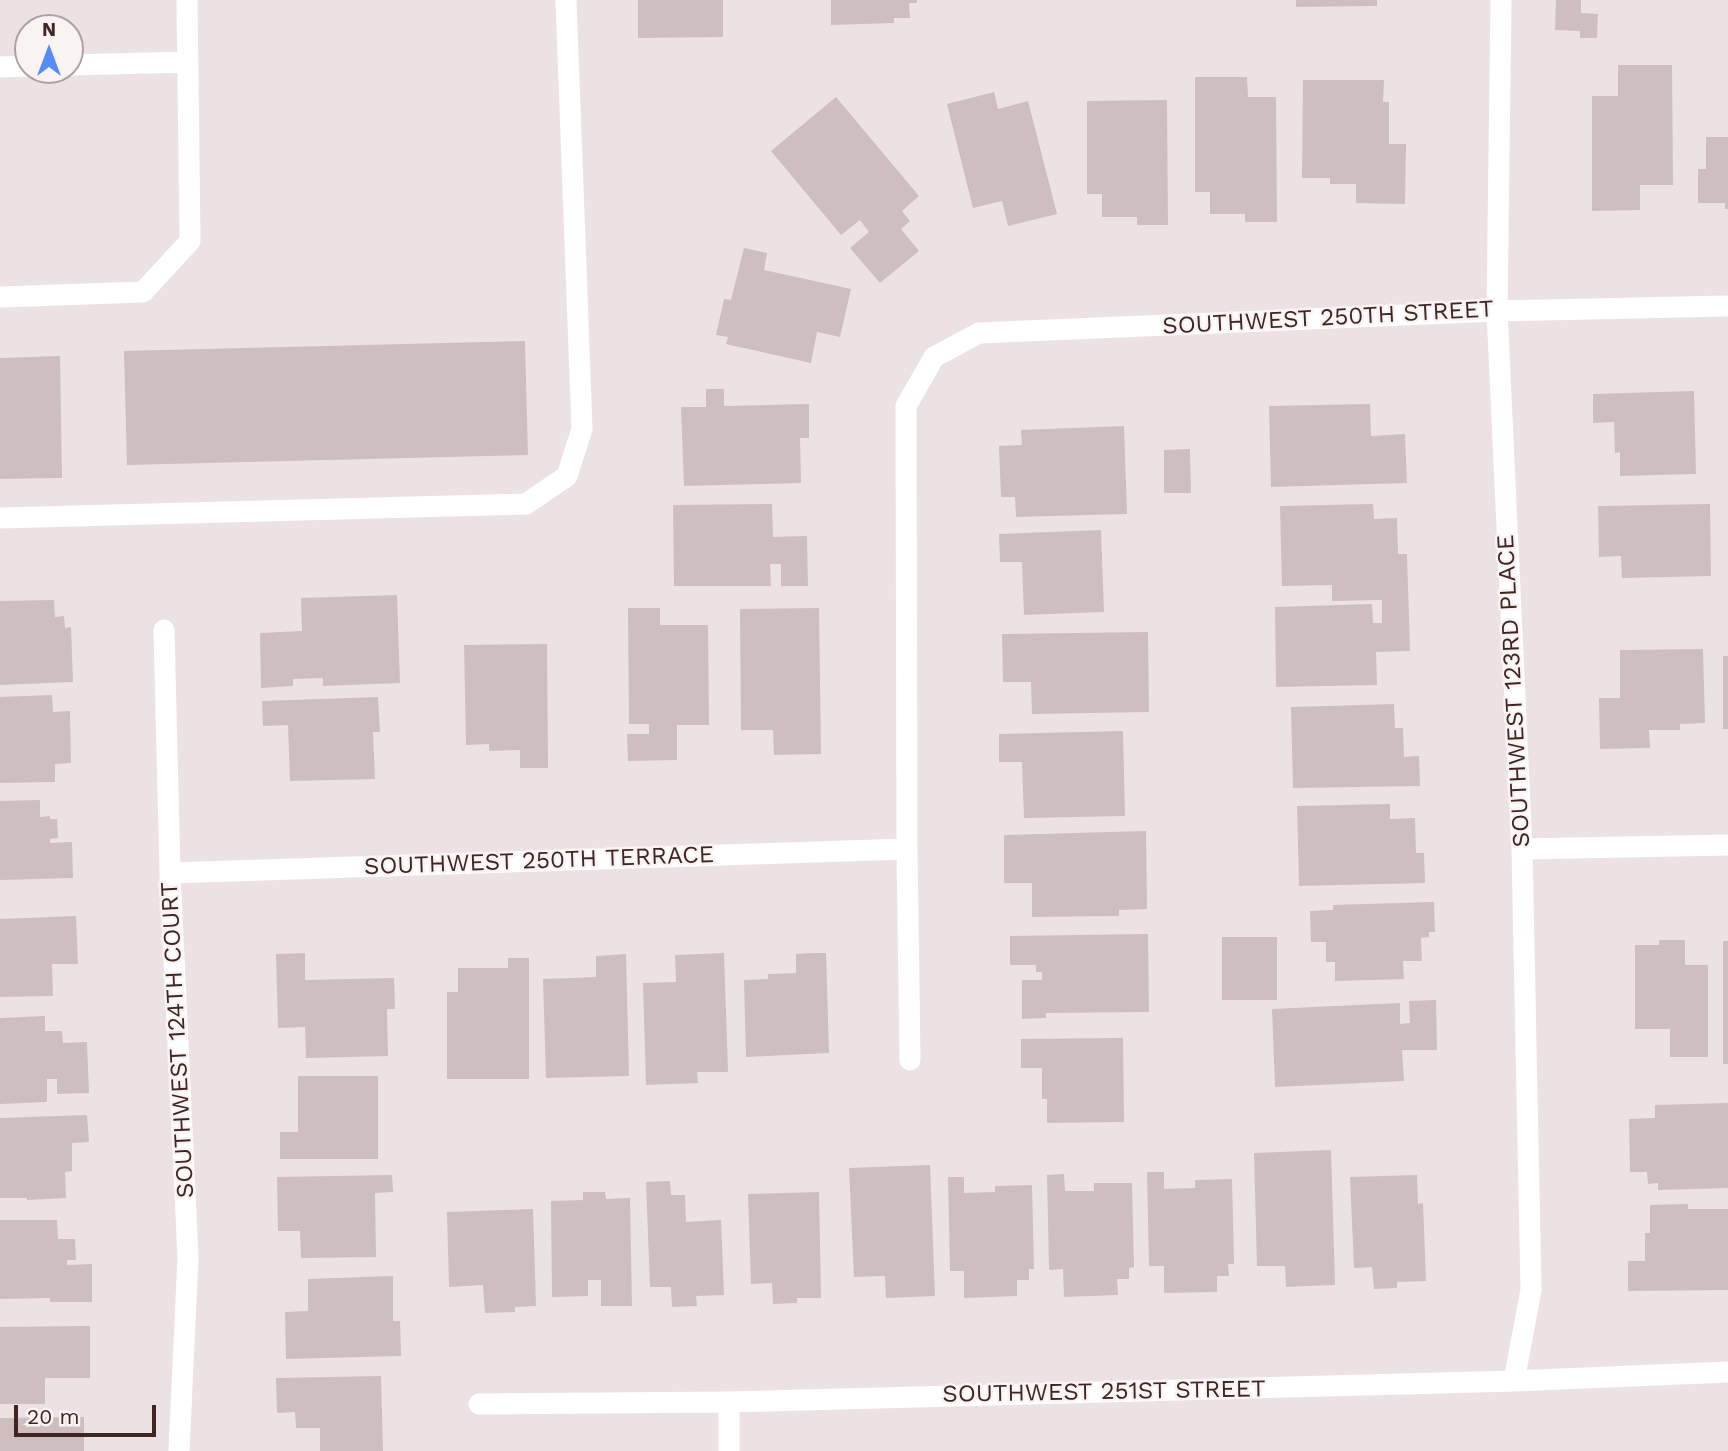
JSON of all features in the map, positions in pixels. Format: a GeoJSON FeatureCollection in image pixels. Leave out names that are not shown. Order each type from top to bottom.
{"type":"FeatureCollection","features":[{"type":"Feature","properties":{"kind":"street"},"geometry":{"type":"LineString","coordinates":[[0,297],[143,292],[190,241],[187,0]]}},
{"type":"Feature","properties":{"kind":"street"},"geometry":{"type":"LineString","coordinates":[[0,518],[526,504],[567,476],[582,429],[566,0]]}},
{"type":"Feature","properties":{"kind":"street","name":"SOUTHWEST 123RD PLACE"},"geometry":{"type":"LineString","coordinates":[[1501,0],[1497,311],[1522,849],[1531,1290],[1514,1381]]}},
{"type":"Feature","properties":{"kind":"street"},"geometry":{"type":"LineString","coordinates":[[84,65],[188,62]]}},
{"type":"Feature","properties":{"kind":"street","name":"SOUTHWEST 250TH STREET"},"geometry":{"type":"LineString","coordinates":[[907,849],[906,406],[934,357],[979,334],[1497,311],[1728,306]]}},
{"type":"Feature","properties":{"kind":"street","name":"SOUTHWEST 124TH COURT"},"geometry":{"type":"LineString","coordinates":[[164,630],[170,873],[188,1257],[178,1451]]}},
{"type":"Feature","properties":{"kind":"street"},"geometry":{"type":"LineString","coordinates":[[1522,849],[1728,845]]}},
{"type":"Feature","properties":{"kind":"street"},"geometry":{"type":"LineString","coordinates":[[907,849],[910,1060]]}},
{"type":"Feature","properties":{"kind":"street","name":"SOUTHWEST 250TH TERRACE"},"geometry":{"type":"LineString","coordinates":[[170,873],[907,849]]}},
{"type":"Feature","properties":{"kind":"street","name":"SOUTHWEST 251ST STREET"},"geometry":{"type":"LineString","coordinates":[[479,1404],[729,1402],[1514,1381],[1728,1372]]}},
{"type":"Feature","properties":{"kind":"street"},"geometry":{"type":"LineString","coordinates":[[729,1402],[729,1451]]}},
{"type":"Feature","properties":{"kind":"building"},"geometry":{"type":"Polygon","coordinates":[[[638,0],[723,0],[723,37],[638,38],[638,0]]]}},
{"type":"Feature","properties":{"kind":"building"},"geometry":{"type":"Polygon","coordinates":[[[831,0],[917,0],[917,3],[909,3],[910,18],[894,18],[894,23],[831,25],[831,0]]]}},
{"type":"Feature","properties":{"kind":"building"},"geometry":{"type":"Polygon","coordinates":[[[1296,0],[1377,0],[1377,6],[1296,7],[1296,0]]]}},
{"type":"Feature","properties":{"kind":"building"},"geometry":{"type":"Polygon","coordinates":[[[1556,0],[1581,0],[1581,13],[1598,14],[1597,38],[1580,38],[1580,31],[1555,30],[1556,0]]]}},
{"type":"Feature","properties":{"kind":"building"},"geometry":{"type":"Polygon","coordinates":[[[1618,65],[1672,65],[1673,185],[1640,185],[1640,210],[1592,211],[1592,96],[1618,96],[1618,65]]]}},
{"type":"Feature","properties":{"kind":"building"},"geometry":{"type":"Polygon","coordinates":[[[1195,77],[1247,77],[1248,97],[1276,97],[1277,222],[1245,222],[1245,214],[1210,214],[1210,192],[1195,192],[1195,77]]]}},
{"type":"Feature","properties":{"kind":"building"},"geometry":{"type":"Polygon","coordinates":[[[1303,80],[1384,80],[1383,102],[1389,102],[1389,144],[1406,144],[1405,204],[1356,203],[1356,184],[1330,184],[1330,178],[1302,178],[1303,80]]]}},
{"type":"Feature","properties":{"kind":"building"},"geometry":{"type":"Polygon","coordinates":[[[994,92],[998,109],[1028,101],[1057,214],[1008,226],[1002,201],[973,208],[947,104],[994,92]]]}},
{"type":"Feature","properties":{"kind":"building"},"geometry":{"type":"Polygon","coordinates":[[[836,97],[919,196],[902,211],[910,221],[901,229],[919,251],[880,283],[850,248],[869,232],[860,220],[841,235],[771,151],[836,97]]]}},
{"type":"Feature","properties":{"kind":"building"},"geometry":{"type":"Polygon","coordinates":[[[1167,100],[1168,225],[1137,225],[1137,217],[1102,217],[1102,194],[1087,194],[1087,101],[1167,100]]]}},
{"type":"Feature","properties":{"kind":"building"},"geometry":{"type":"Polygon","coordinates":[[[1706,137],[1728,137],[1728,209],[1725,209],[1725,203],[1698,203],[1698,169],[1706,169],[1706,137]]]}},
{"type":"Feature","properties":{"kind":"building"},"geometry":{"type":"Polygon","coordinates":[[[744,248],[767,253],[764,270],[851,289],[840,337],[817,332],[811,363],[726,344],[728,337],[716,335],[724,299],[731,300],[744,248]]]}},
{"type":"Feature","properties":{"kind":"building"},"geometry":{"type":"Polygon","coordinates":[[[525,341],[528,455],[127,465],[124,351],[525,341]]]}},
{"type":"Feature","properties":{"kind":"building"},"geometry":{"type":"Polygon","coordinates":[[[60,356],[62,478],[0,479],[0,358],[60,356]]]}},
{"type":"Feature","properties":{"kind":"building"},"geometry":{"type":"Polygon","coordinates":[[[706,389],[724,389],[724,406],[809,404],[809,438],[800,438],[801,483],[684,486],[681,407],[706,407],[706,389]]]}},
{"type":"Feature","properties":{"kind":"building"},"geometry":{"type":"Polygon","coordinates":[[[1694,391],[1696,474],[1620,476],[1620,452],[1615,453],[1614,422],[1593,423],[1593,394],[1694,391]]]}},
{"type":"Feature","properties":{"kind":"building"},"geometry":{"type":"Polygon","coordinates":[[[1370,404],[1371,436],[1405,434],[1407,483],[1271,487],[1269,406],[1370,404]]]}},
{"type":"Feature","properties":{"kind":"building"},"geometry":{"type":"Polygon","coordinates":[[[1124,426],[1127,514],[1016,517],[1015,497],[1001,497],[999,446],[1022,445],[1021,430],[1124,426]]]}},
{"type":"Feature","properties":{"kind":"building"},"geometry":{"type":"Polygon","coordinates":[[[1190,449],[1191,493],[1164,493],[1164,450],[1190,449]]]}},
{"type":"Feature","properties":{"kind":"building"},"geometry":{"type":"Polygon","coordinates":[[[772,504],[773,537],[807,536],[808,586],[781,586],[781,564],[770,564],[771,586],[674,586],[673,505],[772,504]]]}},
{"type":"Feature","properties":{"kind":"building"},"geometry":{"type":"Polygon","coordinates":[[[1373,504],[1374,519],[1397,518],[1398,554],[1407,554],[1410,651],[1376,652],[1377,685],[1276,687],[1275,607],[1372,604],[1373,623],[1382,623],[1382,600],[1332,601],[1332,585],[1282,586],[1280,506],[1373,504]]]}},
{"type":"Feature","properties":{"kind":"building"},"geometry":{"type":"Polygon","coordinates":[[[1710,504],[1711,576],[1622,578],[1621,556],[1599,557],[1598,506],[1710,504]]]}},
{"type":"Feature","properties":{"kind":"building"},"geometry":{"type":"Polygon","coordinates":[[[1101,530],[1104,612],[1024,615],[1022,562],[1000,562],[999,534],[1101,530]]]}},
{"type":"Feature","properties":{"kind":"building"},"geometry":{"type":"Polygon","coordinates":[[[397,595],[400,683],[323,686],[323,678],[293,679],[293,686],[261,688],[260,633],[302,631],[301,598],[397,595]]]}},
{"type":"Feature","properties":{"kind":"building"},"geometry":{"type":"Polygon","coordinates":[[[54,600],[55,617],[64,616],[65,628],[71,627],[73,682],[0,685],[0,601],[54,600]]]}},
{"type":"Feature","properties":{"kind":"building"},"geometry":{"type":"Polygon","coordinates":[[[628,608],[660,608],[660,625],[708,625],[709,725],[677,725],[677,760],[628,761],[627,734],[649,734],[649,724],[629,724],[628,608]]]}},
{"type":"Feature","properties":{"kind":"building"},"geometry":{"type":"Polygon","coordinates":[[[819,608],[821,754],[774,755],[773,730],[741,730],[740,609],[819,608]]]}},
{"type":"Feature","properties":{"kind":"building"},"geometry":{"type":"Polygon","coordinates":[[[1148,632],[1149,712],[1032,714],[1031,682],[1003,682],[1002,634],[1148,632]]]}},
{"type":"Feature","properties":{"kind":"building"},"geometry":{"type":"Polygon","coordinates":[[[547,644],[548,768],[520,768],[520,750],[489,751],[489,744],[466,745],[464,645],[547,644]]]}},
{"type":"Feature","properties":{"kind":"building"},"geometry":{"type":"Polygon","coordinates":[[[1703,649],[1705,723],[1680,724],[1680,730],[1649,730],[1650,748],[1600,749],[1599,698],[1620,698],[1620,650],[1703,649]]]}},
{"type":"Feature","properties":{"kind":"building"},"geometry":{"type":"Polygon","coordinates":[[[1723,656],[1728,656],[1728,729],[1723,729],[1723,656]]]}},
{"type":"Feature","properties":{"kind":"building"},"geometry":{"type":"Polygon","coordinates":[[[52,695],[53,712],[70,711],[71,763],[55,764],[55,782],[0,783],[0,697],[52,695]]]}},
{"type":"Feature","properties":{"kind":"building"},"geometry":{"type":"Polygon","coordinates":[[[378,697],[380,732],[373,732],[375,779],[290,781],[288,725],[263,726],[262,701],[378,697]]]}},
{"type":"Feature","properties":{"kind":"building"},"geometry":{"type":"Polygon","coordinates":[[[1394,704],[1395,728],[1403,728],[1404,757],[1419,756],[1420,786],[1293,788],[1291,707],[1394,704]]]}},
{"type":"Feature","properties":{"kind":"building"},"geometry":{"type":"Polygon","coordinates":[[[1123,731],[1125,816],[1024,818],[1022,762],[999,762],[999,734],[1123,731]]]}},
{"type":"Feature","properties":{"kind":"building"},"geometry":{"type":"Polygon","coordinates":[[[40,800],[40,817],[50,816],[50,819],[57,819],[58,838],[50,839],[50,843],[72,842],[73,878],[0,880],[0,801],[40,800]]]}},
{"type":"Feature","properties":{"kind":"building"},"geometry":{"type":"Polygon","coordinates":[[[1390,804],[1390,819],[1415,818],[1416,853],[1424,853],[1425,883],[1299,886],[1297,806],[1390,804]]]}},
{"type":"Feature","properties":{"kind":"building"},"geometry":{"type":"Polygon","coordinates":[[[1146,831],[1147,909],[1119,910],[1119,916],[1032,917],[1032,883],[1004,883],[1004,835],[1146,831]]]}},
{"type":"Feature","properties":{"kind":"building"},"geometry":{"type":"Polygon","coordinates":[[[1434,902],[1435,932],[1429,932],[1429,937],[1421,938],[1422,961],[1403,961],[1404,979],[1335,981],[1335,962],[1326,962],[1326,942],[1311,942],[1310,911],[1333,910],[1333,905],[1434,902]]]}},
{"type":"Feature","properties":{"kind":"building"},"geometry":{"type":"Polygon","coordinates":[[[76,916],[78,964],[52,964],[53,996],[0,997],[0,919],[76,916]]]}},
{"type":"Feature","properties":{"kind":"building"},"geometry":{"type":"Polygon","coordinates":[[[1148,934],[1149,1012],[1046,1013],[1046,1018],[1022,1019],[1022,980],[1042,980],[1042,972],[1036,972],[1036,965],[1010,965],[1010,936],[1148,934]]]}},
{"type":"Feature","properties":{"kind":"building"},"geometry":{"type":"Polygon","coordinates":[[[1222,937],[1277,937],[1277,1000],[1222,1000],[1222,937]]]}},
{"type":"Feature","properties":{"kind":"building"},"geometry":{"type":"Polygon","coordinates":[[[1659,940],[1685,940],[1685,965],[1708,965],[1708,1057],[1670,1057],[1670,1029],[1635,1029],[1635,945],[1659,945],[1659,940]]]}},
{"type":"Feature","properties":{"kind":"building"},"geometry":{"type":"Polygon","coordinates":[[[1723,941],[1728,941],[1728,1064],[1723,1064],[1723,941]]]}},
{"type":"Feature","properties":{"kind":"building"},"geometry":{"type":"Polygon","coordinates":[[[305,953],[305,980],[394,978],[395,1009],[387,1009],[388,1056],[306,1058],[305,1027],[278,1028],[276,954],[305,953]]]}},
{"type":"Feature","properties":{"kind":"building"},"geometry":{"type":"Polygon","coordinates":[[[724,953],[728,1072],[697,1072],[698,1083],[646,1085],[643,983],[676,982],[675,955],[724,953]]]}},
{"type":"Feature","properties":{"kind":"building"},"geometry":{"type":"Polygon","coordinates":[[[826,953],[829,1053],[746,1057],[744,980],[768,979],[768,974],[796,973],[796,954],[826,953]]]}},
{"type":"Feature","properties":{"kind":"building"},"geometry":{"type":"Polygon","coordinates":[[[626,954],[629,1076],[546,1078],[543,979],[596,977],[596,956],[626,954]]]}},
{"type":"Feature","properties":{"kind":"building"},"geometry":{"type":"Polygon","coordinates":[[[508,958],[529,958],[529,1079],[447,1079],[447,992],[458,992],[458,968],[508,968],[508,958]]]}},
{"type":"Feature","properties":{"kind":"building"},"geometry":{"type":"Polygon","coordinates":[[[1436,1000],[1437,1050],[1402,1050],[1404,1081],[1275,1087],[1272,1009],[1400,1003],[1400,1024],[1410,1023],[1409,1001],[1436,1000]]]}},
{"type":"Feature","properties":{"kind":"building"},"geometry":{"type":"Polygon","coordinates":[[[45,1016],[45,1031],[62,1031],[63,1043],[87,1042],[89,1093],[57,1094],[57,1079],[47,1079],[47,1102],[0,1104],[0,1018],[45,1016]]]}},
{"type":"Feature","properties":{"kind":"building"},"geometry":{"type":"Polygon","coordinates":[[[1123,1038],[1124,1122],[1047,1123],[1047,1099],[1042,1099],[1042,1068],[1021,1068],[1021,1039],[1123,1038]]]}},
{"type":"Feature","properties":{"kind":"building"},"geometry":{"type":"Polygon","coordinates":[[[298,1076],[378,1076],[378,1159],[280,1159],[280,1132],[298,1132],[298,1076]]]}},
{"type":"Feature","properties":{"kind":"building"},"geometry":{"type":"Polygon","coordinates":[[[1728,1103],[1728,1188],[1658,1190],[1658,1183],[1648,1184],[1647,1172],[1630,1172],[1629,1119],[1655,1118],[1655,1105],[1728,1103]]]}},
{"type":"Feature","properties":{"kind":"building"},"geometry":{"type":"Polygon","coordinates":[[[87,1115],[89,1142],[72,1143],[72,1171],[65,1172],[66,1198],[0,1198],[0,1118],[87,1115]]]}},
{"type":"Feature","properties":{"kind":"building"},"geometry":{"type":"Polygon","coordinates":[[[1331,1150],[1335,1285],[1286,1287],[1285,1266],[1257,1266],[1254,1153],[1331,1150]]]}},
{"type":"Feature","properties":{"kind":"building"},"geometry":{"type":"Polygon","coordinates":[[[930,1165],[935,1296],[886,1298],[885,1276],[854,1277],[849,1168],[930,1165]]]}},
{"type":"Feature","properties":{"kind":"building"},"geometry":{"type":"Polygon","coordinates":[[[1147,1172],[1164,1172],[1164,1189],[1195,1188],[1195,1180],[1232,1179],[1234,1264],[1228,1264],[1229,1276],[1217,1276],[1217,1292],[1164,1293],[1164,1266],[1149,1266],[1147,1172]]]}},
{"type":"Feature","properties":{"kind":"building"},"geometry":{"type":"Polygon","coordinates":[[[1064,1174],[1065,1191],[1094,1191],[1094,1183],[1132,1183],[1134,1267],[1129,1268],[1129,1279],[1117,1279],[1118,1295],[1064,1297],[1063,1269],[1049,1270],[1047,1175],[1064,1174]]]}},
{"type":"Feature","properties":{"kind":"building"},"geometry":{"type":"Polygon","coordinates":[[[392,1175],[393,1192],[375,1193],[376,1257],[301,1258],[300,1231],[278,1231],[277,1177],[392,1175]]]}},
{"type":"Feature","properties":{"kind":"building"},"geometry":{"type":"Polygon","coordinates":[[[1417,1175],[1418,1204],[1423,1203],[1426,1281],[1397,1282],[1397,1288],[1374,1289],[1372,1267],[1354,1268],[1350,1177],[1417,1175]]]}},
{"type":"Feature","properties":{"kind":"building"},"geometry":{"type":"Polygon","coordinates":[[[948,1177],[964,1177],[964,1193],[995,1192],[995,1186],[1032,1185],[1034,1269],[1029,1269],[1029,1280],[1017,1280],[1017,1296],[964,1298],[964,1271],[950,1271],[948,1177]]]}},
{"type":"Feature","properties":{"kind":"building"},"geometry":{"type":"Polygon","coordinates":[[[670,1181],[671,1195],[685,1195],[686,1222],[721,1220],[724,1295],[696,1296],[697,1306],[672,1307],[671,1287],[650,1287],[646,1182],[670,1181]]]}},
{"type":"Feature","properties":{"kind":"building"},"geometry":{"type":"Polygon","coordinates":[[[583,1192],[605,1192],[606,1199],[630,1198],[632,1306],[601,1306],[601,1280],[588,1280],[588,1296],[552,1297],[551,1201],[583,1200],[583,1192]]]}},
{"type":"Feature","properties":{"kind":"building"},"geometry":{"type":"Polygon","coordinates":[[[819,1192],[821,1298],[797,1298],[797,1303],[773,1304],[772,1283],[751,1284],[748,1194],[819,1192]]]}},
{"type":"Feature","properties":{"kind":"building"},"geometry":{"type":"Polygon","coordinates":[[[1688,1204],[1688,1209],[1728,1209],[1728,1290],[1628,1291],[1628,1261],[1645,1261],[1645,1233],[1650,1233],[1650,1205],[1688,1204]]]}},
{"type":"Feature","properties":{"kind":"building"},"geometry":{"type":"Polygon","coordinates":[[[533,1209],[536,1306],[515,1307],[515,1312],[485,1313],[483,1285],[449,1287],[447,1212],[533,1209]]]}},
{"type":"Feature","properties":{"kind":"building"},"geometry":{"type":"Polygon","coordinates":[[[0,1220],[57,1220],[58,1239],[75,1239],[76,1260],[67,1260],[67,1265],[92,1264],[92,1302],[50,1302],[50,1298],[0,1299],[0,1220]]]}},
{"type":"Feature","properties":{"kind":"building"},"geometry":{"type":"Polygon","coordinates":[[[393,1276],[393,1321],[400,1321],[401,1356],[286,1359],[285,1312],[308,1311],[308,1279],[393,1276]]]}},
{"type":"Feature","properties":{"kind":"building"},"geometry":{"type":"Polygon","coordinates":[[[90,1326],[90,1378],[45,1378],[45,1404],[0,1404],[0,1327],[90,1326]]]}},
{"type":"Feature","properties":{"kind":"building"},"geometry":{"type":"Polygon","coordinates":[[[381,1376],[383,1451],[320,1451],[320,1428],[296,1428],[295,1412],[277,1413],[276,1378],[381,1376]]]}},
{"type":"Feature","properties":{"kind":"building"},"geometry":{"type":"Polygon","coordinates":[[[84,1417],[84,1451],[0,1451],[0,1418],[84,1417]]]}}]}
